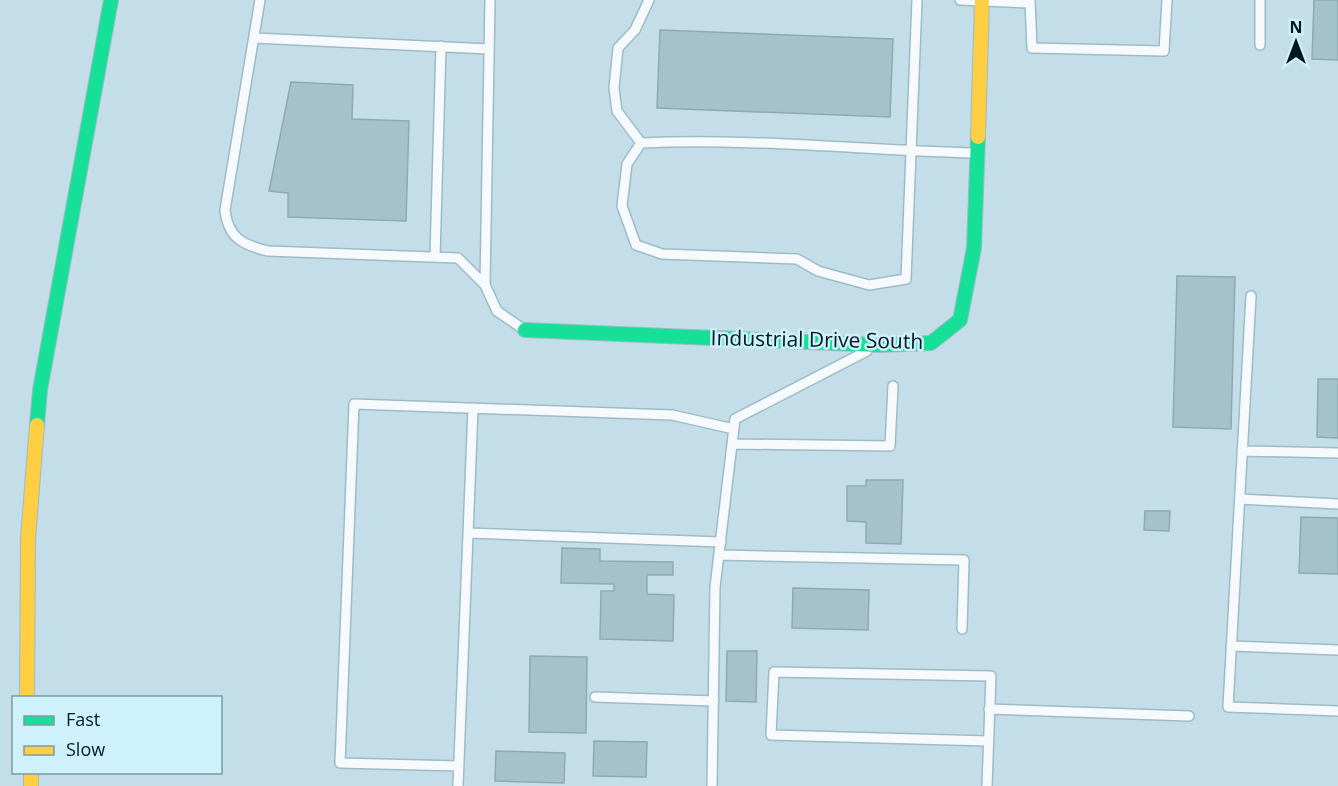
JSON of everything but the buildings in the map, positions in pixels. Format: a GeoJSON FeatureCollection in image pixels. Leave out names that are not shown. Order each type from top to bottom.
{"type":"FeatureCollection","features":[{"type":"Feature","properties":{"kind":"main road"},"geometry":{"type":"LineString","coordinates":[[27,696],[28,538],[40,390],[111,0]]}},
{"type":"Feature","properties":{"kind":"main road","name":"Industrial Drive South"},"geometry":{"type":"LineString","coordinates":[[525,330],[879,345],[931,343],[960,320],[974,248],[982,1]]}},
{"type":"Feature","properties":{"kind":"lane"},"geometry":{"type":"LineString","coordinates":[[260,0],[225,210],[226,224],[236,237],[249,247],[268,251],[458,258],[484,285],[497,311],[525,330]]}},
{"type":"Feature","properties":{"kind":"lane"},"geometry":{"type":"LineString","coordinates":[[484,285],[490,0]]}},
{"type":"Feature","properties":{"kind":"lane"},"geometry":{"type":"LineString","coordinates":[[641,143],[617,111],[614,88],[618,48],[635,30],[649,0]]}},
{"type":"Feature","properties":{"kind":"lane"},"geometry":{"type":"LineString","coordinates":[[641,143],[627,164],[622,206],[636,245],[662,254],[797,259],[818,271],[869,285],[906,279],[917,0]]}},
{"type":"Feature","properties":{"kind":"lane"},"geometry":{"type":"LineString","coordinates":[[960,0],[1030,2],[1032,48],[1164,51],[1167,0]]}},
{"type":"Feature","properties":{"kind":"lane"},"geometry":{"type":"LineString","coordinates":[[1260,0],[1260,45]]}},
{"type":"Feature","properties":{"kind":"lane"},"geometry":{"type":"LineString","coordinates":[[254,38],[489,49]]}},
{"type":"Feature","properties":{"kind":"lane"},"geometry":{"type":"LineString","coordinates":[[435,257],[441,46]]}},
{"type":"Feature","properties":{"kind":"lane"},"geometry":{"type":"LineString","coordinates":[[641,143],[693,141],[977,154]]}},
{"type":"Feature","properties":{"kind":"lane"},"geometry":{"type":"LineString","coordinates":[[1251,296],[1228,707],[1338,711]]}},
{"type":"Feature","properties":{"kind":"lane"},"geometry":{"type":"LineString","coordinates":[[712,786],[715,587],[735,419],[879,345]]}},
{"type":"Feature","properties":{"kind":"lane"},"geometry":{"type":"LineString","coordinates":[[733,444],[890,446],[892,386]]}},
{"type":"Feature","properties":{"kind":"lane"},"geometry":{"type":"LineString","coordinates":[[459,766],[340,763],[354,404],[672,415],[734,429]]}},
{"type":"Feature","properties":{"kind":"lane"},"geometry":{"type":"LineString","coordinates":[[458,786],[473,408]]}},
{"type":"Feature","properties":{"kind":"lane"},"geometry":{"type":"LineString","coordinates":[[1242,451],[1338,453]]}},
{"type":"Feature","properties":{"kind":"lane"},"geometry":{"type":"LineString","coordinates":[[1240,499],[1338,504]]}},
{"type":"Feature","properties":{"kind":"lane"},"geometry":{"type":"LineString","coordinates":[[468,533],[721,542]]}},
{"type":"Feature","properties":{"kind":"lane"},"geometry":{"type":"LineString","coordinates":[[719,555],[964,560],[962,629]]}},
{"type":"Feature","properties":{"kind":"lane"},"geometry":{"type":"LineString","coordinates":[[1231,646],[1338,650]]}},
{"type":"Feature","properties":{"kind":"lane"},"geometry":{"type":"LineString","coordinates":[[987,786],[991,676],[774,672],[771,735],[988,741]]}},
{"type":"Feature","properties":{"kind":"lane"},"geometry":{"type":"LineString","coordinates":[[595,697],[714,701]]}},
{"type":"Feature","properties":{"kind":"lane"},"geometry":{"type":"LineString","coordinates":[[989,709],[1189,716]]}},
{"type":"Feature","properties":{"kind":"traffic: fast"},"geometry":{"type":"LineString","coordinates":[[37,425],[40,390],[111,0]]}},
{"type":"Feature","properties":{"kind":"traffic: fast"},"geometry":{"type":"LineString","coordinates":[[525,330],[879,345],[931,343],[960,320],[974,248],[978,137]]}},
{"type":"Feature","properties":{"kind":"traffic: slow"},"geometry":{"type":"LineString","coordinates":[[978,137],[982,0]]}},
{"type":"Feature","properties":{"kind":"traffic: slow"},"geometry":{"type":"LineString","coordinates":[[27,696],[28,538],[37,425]]}},
{"type":"Feature","properties":{"kind":"traffic: slow"},"geometry":{"type":"LineString","coordinates":[[31,774],[31,786]]}}]}
